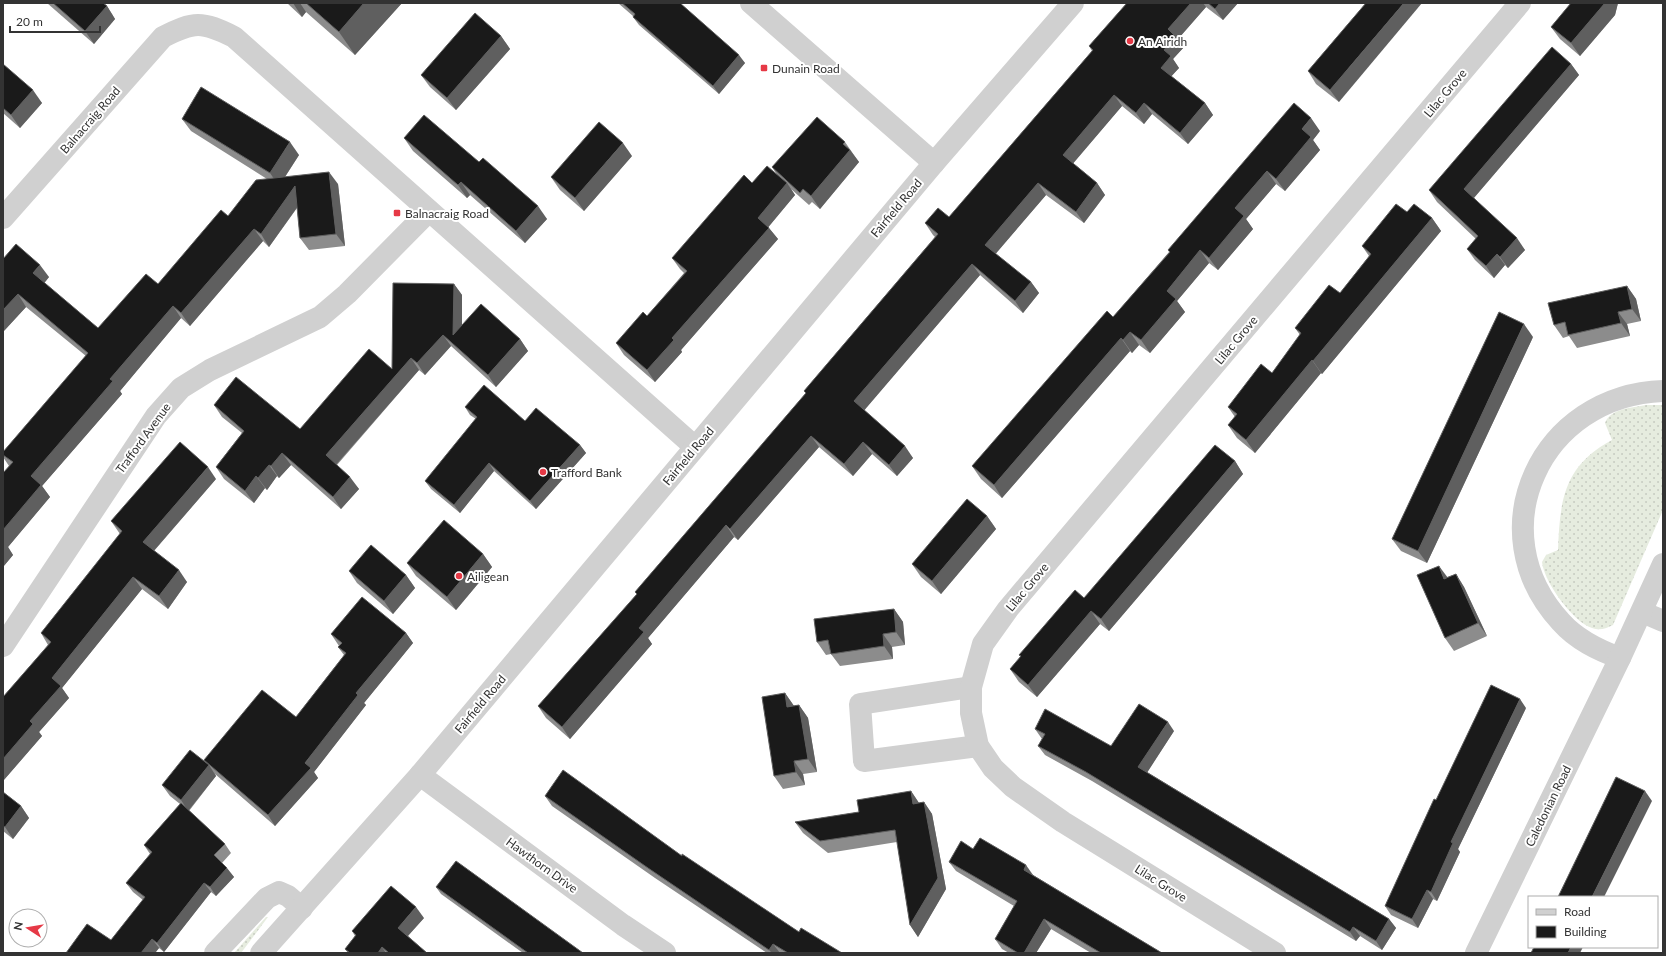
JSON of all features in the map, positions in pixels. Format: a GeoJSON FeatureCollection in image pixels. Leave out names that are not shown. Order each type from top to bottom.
{"type":"FeatureCollection","features":[{"type":"Feature","properties":{"kind":"street"},"geometry":{"type":"LineString","coordinates":[[751,3],[934,163]]}},
{"type":"Feature","properties":{"kind":"street","name":"Fairfield Road"},"geometry":{"type":"LineString","coordinates":[[262,953],[420,775],[934,163],[1073,3]]}},
{"type":"Feature","properties":{"kind":"street","name":"Lilac Grove"},"geometry":{"type":"LineString","coordinates":[[1275,953],[1063,822],[1014,787],[993,768],[978,746],[971,713],[971,687],[983,644],[1008,609],[1520,3]]}},
{"type":"Feature","properties":{"kind":"street","name":"Balnacraig Road"},"geometry":{"type":"LineString","coordinates":[[3,218],[163,37],[187,26],[212,26],[234,37],[695,447]]}},
{"type":"Feature","properties":{"kind":"street","name":"Trafford Avenue"},"geometry":{"type":"LineString","coordinates":[[3,646],[156,416],[181,388],[210,370],[320,317],[347,294],[429,211]]}},
{"type":"Feature","properties":{"kind":"street"},"geometry":{"type":"LineString","coordinates":[[1620,658],[1598,650],[1579,638],[1561,623],[1547,605],[1536,585],[1528,564],[1524,541],[1524,518],[1527,495],[1534,473],[1545,453],[1560,435],[1577,420],[1596,407],[1617,398],[1639,393],[1663,391]]}},
{"type":"Feature","properties":{"kind":"street","name":"Caledonian Road"},"geometry":{"type":"LineString","coordinates":[[1476,953],[1620,658],[1663,564]]}},
{"type":"Feature","properties":{"kind":"street"},"geometry":{"type":"LineString","coordinates":[[1642,612],[1663,621]]}},
{"type":"Feature","properties":{"kind":"street"},"geometry":{"type":"LineString","coordinates":[[971,687],[860,704],[864,761],[978,746]]}},
{"type":"Feature","properties":{"kind":"street","name":"Hawthorn Drive"},"geometry":{"type":"LineString","coordinates":[[420,775],[623,925],[665,953]]}},
{"type":"Feature","properties":{"kind":"street"},"geometry":{"type":"LineString","coordinates":[[215,953],[267,898],[279,892],[288,896],[302,908]]}},
{"type":"Feature","properties":{"kind":"shaded area"},"geometry":{"type":"Polygon","coordinates":[[[1646,405],[1663,405],[1663,510],[1613,625],[1603,629],[1595,629],[1584,624],[1568,610],[1548,580],[1542,562],[1546,555],[1558,550],[1563,500],[1574,473],[1596,450],[1612,440],[1605,423],[1608,418],[1612,414],[1622,410],[1646,405]]]}},
{"type":"Feature","properties":{"kind":"shaded area"},"geometry":{"type":"Polygon","coordinates":[[[266,917],[268,917],[241,953],[234,953],[266,917]]]}},
{"type":"Feature","properties":{"kind":"building"},"geometry":{"type":"Polygon","coordinates":[[[53,3],[103,3],[107,6],[85,31],[53,3]]]}},
{"type":"Feature","properties":{"kind":"building"},"geometry":{"type":"Polygon","coordinates":[[[306,3],[364,3],[339,32],[306,3]]]}},
{"type":"Feature","properties":{"kind":"building"},"geometry":{"type":"Polygon","coordinates":[[[622,3],[680,3],[739,55],[713,86],[633,17],[635,14],[622,3]]]}},
{"type":"Feature","properties":{"kind":"building"},"geometry":{"type":"Polygon","coordinates":[[[1127,3],[1191,3],[1168,29],[1175,36],[1164,50],[1171,56],[1161,68],[1205,103],[1180,133],[1144,103],[1136,113],[1114,95],[1063,155],[1097,183],[1076,212],[1038,183],[985,245],[1031,282],[1015,301],[972,264],[854,401],[905,446],[889,465],[863,442],[844,464],[811,436],[730,529],[726,525],[639,628],[644,632],[562,727],[538,706],[637,594],[635,592],[806,393],[804,391],[938,234],[925,223],[938,208],[949,217],[1093,50],[1089,46],[1127,3]]]}},
{"type":"Feature","properties":{"kind":"building"},"geometry":{"type":"Polygon","coordinates":[[[1208,3],[1220,3],[1215,9],[1208,3]]]}},
{"type":"Feature","properties":{"kind":"building"},"geometry":{"type":"Polygon","coordinates":[[[1366,3],[1404,3],[1330,90],[1308,71],[1366,3]]]}},
{"type":"Feature","properties":{"kind":"building"},"geometry":{"type":"Polygon","coordinates":[[[1571,3],[1605,3],[1571,43],[1551,27],[1571,3]]]}},
{"type":"Feature","properties":{"kind":"building"},"geometry":{"type":"Polygon","coordinates":[[[475,13],[501,36],[447,98],[421,75],[475,13]]]}},
{"type":"Feature","properties":{"kind":"building"},"geometry":{"type":"Polygon","coordinates":[[[1552,47],[1571,64],[1464,189],[1517,238],[1500,257],[1497,254],[1486,266],[1467,249],[1478,236],[1429,190],[1552,47]]]}},
{"type":"Feature","properties":{"kind":"building"},"geometry":{"type":"Polygon","coordinates":[[[3,64],[33,90],[11,115],[3,108],[3,64]]]}},
{"type":"Feature","properties":{"kind":"building"},"geometry":{"type":"Polygon","coordinates":[[[201,87],[290,142],[270,173],[182,119],[201,87]]]}},
{"type":"Feature","properties":{"kind":"building"},"geometry":{"type":"Polygon","coordinates":[[[1294,103],[1311,118],[1302,129],[1311,137],[1276,179],[1267,171],[1235,208],[1244,216],[1209,258],[1200,250],[1167,291],[1176,299],[1141,340],[1130,332],[1123,340],[1121,338],[994,485],[972,466],[1107,311],[1113,317],[1170,252],[1168,250],[1294,103]]]}},
{"type":"Feature","properties":{"kind":"building"},"geometry":{"type":"Polygon","coordinates":[[[424,115],[479,162],[483,158],[538,206],[516,231],[461,182],[458,185],[404,138],[424,115]]]}},
{"type":"Feature","properties":{"kind":"building"},"geometry":{"type":"Polygon","coordinates":[[[817,117],[845,142],[843,144],[850,150],[811,196],[803,189],[800,193],[772,167],[817,117]]]}},
{"type":"Feature","properties":{"kind":"building"},"geometry":{"type":"Polygon","coordinates":[[[599,122],[623,143],[575,198],[551,177],[599,122]]]}},
{"type":"Feature","properties":{"kind":"building"},"geometry":{"type":"Polygon","coordinates":[[[767,166],[787,183],[758,218],[769,228],[672,338],[674,340],[647,370],[616,343],[643,312],[647,316],[687,271],[672,258],[744,175],[752,183],[767,166]]]}},
{"type":"Feature","properties":{"kind":"building"},"geometry":{"type":"Polygon","coordinates":[[[329,172],[336,234],[300,238],[295,186],[261,234],[254,229],[181,313],[173,306],[110,379],[113,381],[31,476],[41,485],[3,530],[3,473],[13,462],[3,455],[3,452],[88,353],[18,294],[3,310],[3,259],[16,244],[40,265],[33,273],[98,328],[146,274],[158,284],[221,210],[228,216],[256,180],[329,172]]]}},
{"type":"Feature","properties":{"kind":"building"},"geometry":{"type":"Polygon","coordinates":[[[1396,204],[1407,212],[1414,204],[1432,218],[1246,440],[1228,425],[1237,414],[1228,407],[1261,364],[1272,373],[1301,333],[1295,328],[1329,285],[1340,293],[1371,254],[1362,246],[1396,204]]]}},
{"type":"Feature","properties":{"kind":"building"},"geometry":{"type":"Polygon","coordinates":[[[393,283],[454,284],[453,335],[481,304],[520,339],[488,375],[443,335],[417,363],[411,358],[326,455],[350,477],[333,497],[282,453],[258,478],[256,476],[245,491],[216,467],[244,431],[214,405],[236,377],[300,429],[369,349],[392,369],[393,283]]]}},
{"type":"Feature","properties":{"kind":"building"},"geometry":{"type":"Polygon","coordinates":[[[1627,286],[1632,309],[1618,312],[1621,323],[1568,335],[1565,322],[1554,325],[1548,303],[1627,286]]]}},
{"type":"Feature","properties":{"kind":"building"},"geometry":{"type":"Polygon","coordinates":[[[1499,312],[1524,324],[1418,551],[1392,539],[1499,312]]]}},
{"type":"Feature","properties":{"kind":"building"},"geometry":{"type":"Polygon","coordinates":[[[484,385],[525,421],[536,408],[580,445],[530,501],[489,463],[454,505],[425,481],[477,417],[465,407],[484,385]]]}},
{"type":"Feature","properties":{"kind":"building"},"geometry":{"type":"Polygon","coordinates":[[[180,442],[208,467],[143,542],[179,570],[159,596],[133,577],[52,678],[61,686],[30,721],[33,724],[3,759],[3,697],[51,642],[41,633],[122,531],[111,521],[180,442]]]}},
{"type":"Feature","properties":{"kind":"building"},"geometry":{"type":"Polygon","coordinates":[[[1215,445],[1235,461],[1101,619],[1091,611],[1028,685],[1010,669],[1021,656],[1019,655],[1075,590],[1084,598],[1215,445]]]}},
{"type":"Feature","properties":{"kind":"building"},"geometry":{"type":"Polygon","coordinates":[[[967,499],[987,516],[932,581],[912,564],[967,499]]]}},
{"type":"Feature","properties":{"kind":"building"},"geometry":{"type":"Polygon","coordinates":[[[444,520],[483,554],[447,597],[407,563],[444,520]]]}},
{"type":"Feature","properties":{"kind":"building"},"geometry":{"type":"Polygon","coordinates":[[[371,545],[406,575],[384,601],[349,571],[371,545]]]}},
{"type":"Feature","properties":{"kind":"building"},"geometry":{"type":"Polygon","coordinates":[[[1439,566],[1444,579],[1456,574],[1478,623],[1445,638],[1417,575],[1439,566]]]}},
{"type":"Feature","properties":{"kind":"building"},"geometry":{"type":"Polygon","coordinates":[[[362,597],[406,633],[356,693],[358,695],[305,763],[311,768],[268,815],[204,760],[262,690],[296,717],[346,653],[338,647],[342,643],[331,634],[362,597]]]}},
{"type":"Feature","properties":{"kind":"building"},"geometry":{"type":"Polygon","coordinates":[[[894,609],[896,632],[883,634],[884,646],[831,654],[828,640],[817,642],[814,619],[894,609]]]}},
{"type":"Feature","properties":{"kind":"building"},"geometry":{"type":"Polygon","coordinates":[[[1491,685],[1520,699],[1451,842],[1453,843],[1431,892],[1427,890],[1412,919],[1385,906],[1434,799],[1436,800],[1491,685]]]}},
{"type":"Feature","properties":{"kind":"building"},"geometry":{"type":"Polygon","coordinates":[[[785,693],[787,707],[799,705],[808,759],[794,761],[796,772],[774,776],[762,697],[785,693]]]}},
{"type":"Feature","properties":{"kind":"building"},"geometry":{"type":"Polygon","coordinates":[[[1139,704],[1168,722],[1138,767],[1389,919],[1376,941],[1353,927],[1350,932],[1086,772],[1038,746],[1045,734],[1035,729],[1045,709],[1111,746],[1139,704]]]}},
{"type":"Feature","properties":{"kind":"building"},"geometry":{"type":"Polygon","coordinates":[[[190,750],[209,765],[181,800],[162,785],[190,750]]]}},
{"type":"Feature","properties":{"kind":"building"},"geometry":{"type":"Polygon","coordinates":[[[563,770],[682,856],[682,854],[799,932],[801,928],[842,953],[788,953],[773,944],[769,950],[545,796],[563,770]]]}},
{"type":"Feature","properties":{"kind":"building"},"geometry":{"type":"Polygon","coordinates":[[[1616,777],[1645,791],[1592,896],[1558,896],[1616,777]]]}},
{"type":"Feature","properties":{"kind":"building"},"geometry":{"type":"Polygon","coordinates":[[[911,791],[913,804],[924,802],[938,878],[910,925],[895,830],[820,841],[795,822],[859,812],[857,800],[911,791]]]}},
{"type":"Feature","properties":{"kind":"building"},"geometry":{"type":"Polygon","coordinates":[[[3,792],[21,806],[5,827],[3,826],[3,792]]]}},
{"type":"Feature","properties":{"kind":"building"},"geometry":{"type":"Polygon","coordinates":[[[181,803],[225,844],[214,855],[227,868],[210,887],[204,883],[157,943],[152,939],[141,953],[66,953],[87,924],[111,940],[145,897],[126,883],[152,852],[144,845],[181,803]]]}},
{"type":"Feature","properties":{"kind":"building"},"geometry":{"type":"Polygon","coordinates":[[[980,838],[1026,865],[1024,870],[1162,953],[1101,953],[1044,919],[1024,953],[1018,953],[995,939],[1017,901],[949,862],[961,841],[973,849],[980,838]]]}},
{"type":"Feature","properties":{"kind":"building"},"geometry":{"type":"Polygon","coordinates":[[[456,861],[583,953],[528,953],[436,887],[456,861]]]}},
{"type":"Feature","properties":{"kind":"building"},"geometry":{"type":"Polygon","coordinates":[[[391,886],[416,907],[398,928],[427,953],[389,953],[382,947],[378,953],[350,953],[345,949],[356,935],[352,931],[391,886]]]}},
{"type":"Feature","properties":{"kind":"building"},"geometry":{"type":"Polygon","coordinates":[[[1534,948],[1570,948],[1568,953],[1531,953],[1534,948]]]}},
{"type":"Feature","properties":{"kind":"place","name":"An Airidh"},"geometry":{"type":"Point","coordinates":[1130,41]}},
{"type":"Feature","properties":{"kind":"place","name":"Dunain Road"},"geometry":{"type":"Point","coordinates":[764,68]}},
{"type":"Feature","properties":{"kind":"place","name":"Balnacraig Road"},"geometry":{"type":"Point","coordinates":[397,213]}},
{"type":"Feature","properties":{"kind":"place","name":"Trafford Bank"},"geometry":{"type":"Point","coordinates":[543,472]}},
{"type":"Feature","properties":{"kind":"place","name":"Ailigean"},"geometry":{"type":"Point","coordinates":[459,576]}}]}
